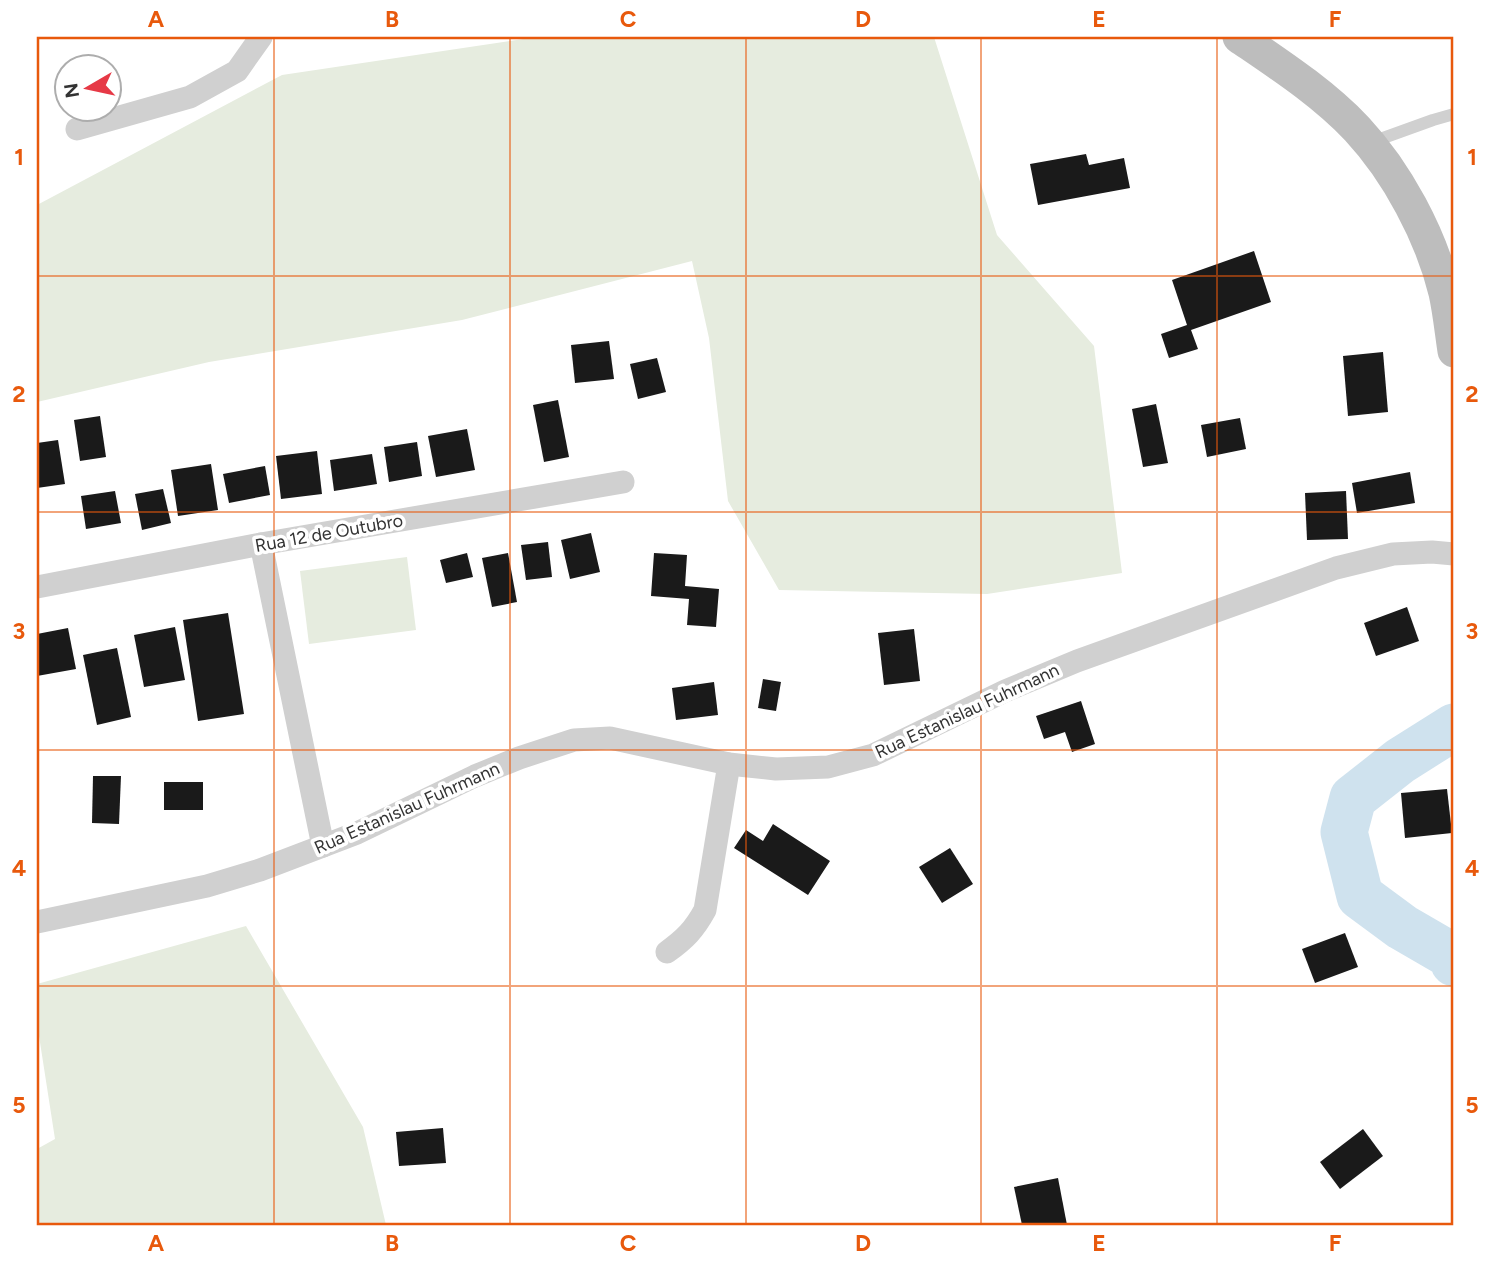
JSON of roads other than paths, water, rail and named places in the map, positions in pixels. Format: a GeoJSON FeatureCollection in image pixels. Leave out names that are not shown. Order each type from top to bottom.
{"type":"FeatureCollection","features":[{"type":"Feature","properties":{"kind":"main road"},"geometry":{"type":"LineString","coordinates":[[1239,37],[1306,83],[1356,128],[1405,194],[1430,245],[1445,292],[1454,351]]}},
{"type":"Feature","properties":{"kind":"street"},"geometry":{"type":"LineString","coordinates":[[77,129],[190,97],[237,71],[261,37]]}},
{"type":"Feature","properties":{"kind":"street","name":"Rua 12 de Outubro"},"geometry":{"type":"LineString","coordinates":[[37,587],[261,544],[623,482]]}},
{"type":"Feature","properties":{"kind":"street"},"geometry":{"type":"LineString","coordinates":[[261,544],[323,846]]}},
{"type":"Feature","properties":{"kind":"street","name":"Rua Estanislau Fuhrmann"},"geometry":{"type":"LineString","coordinates":[[37,922],[207,886],[260,870],[357,833],[475,776],[574,740],[610,738],[729,764],[776,769],[828,767],[873,755],[1005,691],[1077,661],[1336,568],[1393,554],[1454,554]]}},
{"type":"Feature","properties":{"kind":"street"},"geometry":{"type":"LineString","coordinates":[[667,952],[684,940],[705,910],[729,764]]}},
{"type":"Feature","properties":{"kind":"lane"},"geometry":{"type":"LineString","coordinates":[[1369,143],[1454,114]]}},
{"type":"Feature","properties":{"kind":"waterway"},"geometry":{"type":"LineString","coordinates":[[1454,727],[1400,761],[1353,798],[1344,832],[1360,896],[1402,927],[1452,956],[1454,963]]}}]}
